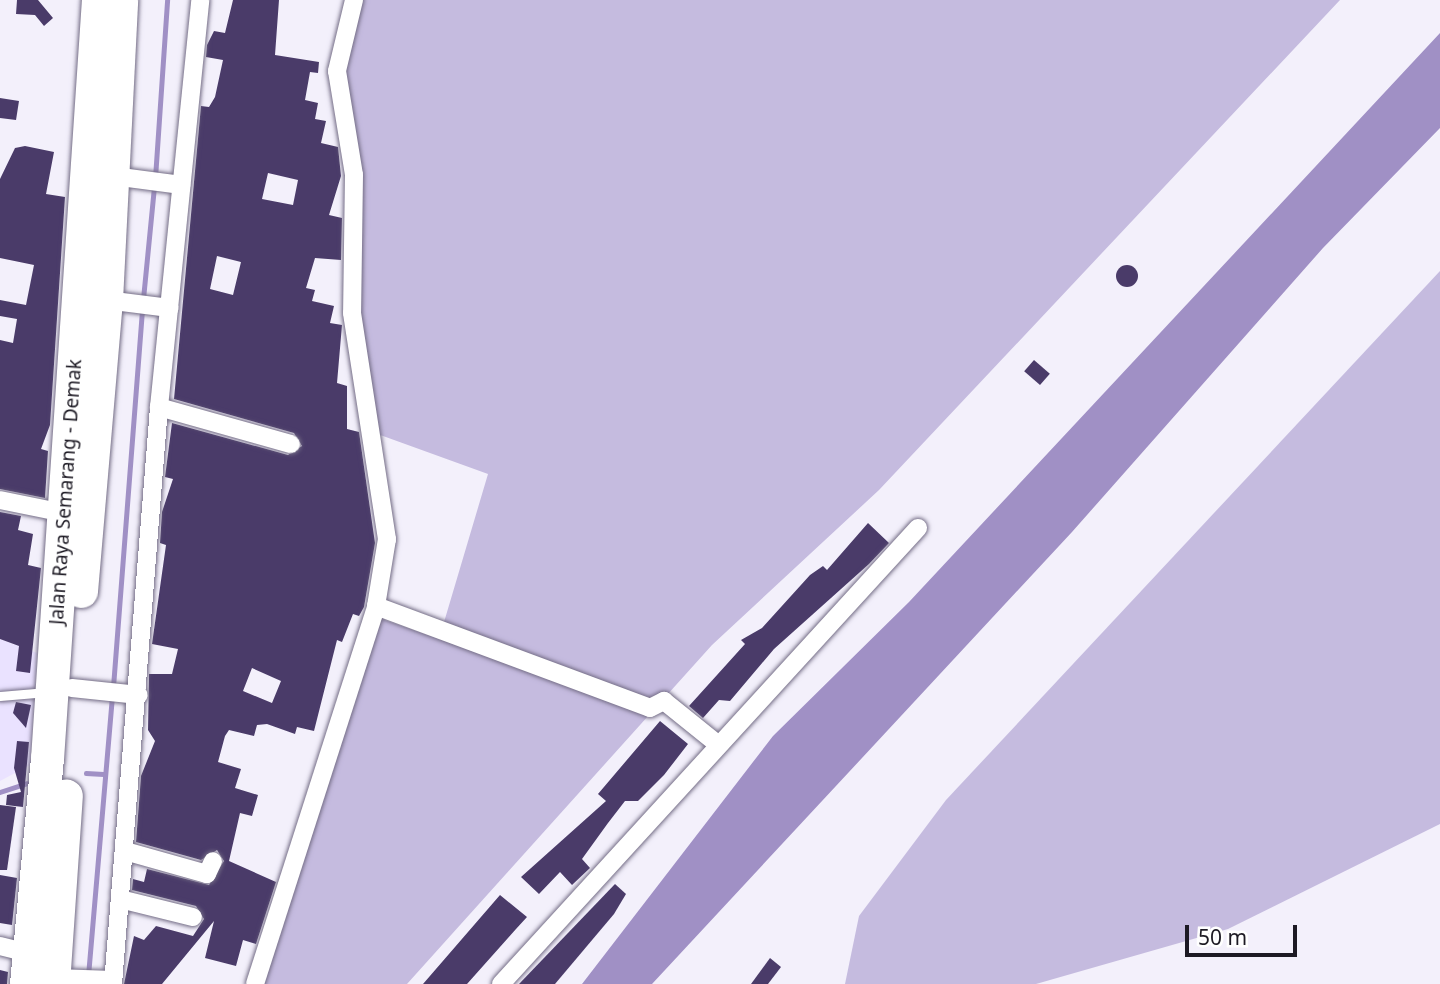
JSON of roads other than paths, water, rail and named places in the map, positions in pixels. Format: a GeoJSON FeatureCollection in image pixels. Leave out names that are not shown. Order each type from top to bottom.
{"type":"FeatureCollection","features":[{"type":"Feature","properties":{"kind":"highway","name":"Jalan Raya Semarang - Demak"},"geometry":{"type":"LineString","coordinates":[[71,690],[64,513],[98,0]]}},
{"type":"Feature","properties":{"kind":"highway","name":"Jalan Raya Semarang - Demak"},"geometry":{"type":"LineString","coordinates":[[37,971],[71,690],[112,301],[122,177],[121,0]]}},
{"type":"Feature","properties":{"kind":"street"},"geometry":{"type":"LineString","coordinates":[[37,971],[111,982],[125,851],[132,695],[159,407],[163,307],[200,0]]}},
{"type":"Feature","properties":{"kind":"street"},"geometry":{"type":"LineString","coordinates":[[255,984],[376,606],[387,539],[352,313],[354,175],[337,71],[354,0]]}},
{"type":"Feature","properties":{"kind":"street"},"geometry":{"type":"LineString","coordinates":[[122,177],[177,184]]}},
{"type":"Feature","properties":{"kind":"street"},"geometry":{"type":"LineString","coordinates":[[112,301],[163,307]]}},
{"type":"Feature","properties":{"kind":"street"},"geometry":{"type":"LineString","coordinates":[[159,407],[291,443]]}},
{"type":"Feature","properties":{"kind":"street"},"geometry":{"type":"LineString","coordinates":[[0,500],[64,513]]}},
{"type":"Feature","properties":{"kind":"street"},"geometry":{"type":"LineString","coordinates":[[501,984],[619,861],[716,743],[918,528]]}},
{"type":"Feature","properties":{"kind":"street"},"geometry":{"type":"LineString","coordinates":[[376,606],[650,708],[664,701],[716,743]]}},
{"type":"Feature","properties":{"kind":"street"},"geometry":{"type":"LineString","coordinates":[[71,690],[132,695]]}},
{"type":"Feature","properties":{"kind":"street"},"geometry":{"type":"LineString","coordinates":[[125,851],[207,874],[213,861]]}},
{"type":"Feature","properties":{"kind":"street"},"geometry":{"type":"LineString","coordinates":[[120,899],[192,917]]}},
{"type":"Feature","properties":{"kind":"lane"},"geometry":{"type":"LineString","coordinates":[[0,696],[71,690]]}},
{"type":"Feature","properties":{"kind":"waterway"},"geometry":{"type":"LineString","coordinates":[[155,178],[167,0]]}},
{"type":"Feature","properties":{"kind":"waterway"},"geometry":{"type":"LineString","coordinates":[[143,299],[154,186]]}},
{"type":"Feature","properties":{"kind":"waterway"},"geometry":{"type":"LineString","coordinates":[[113,687],[142,308]]}},
{"type":"Feature","properties":{"kind":"waterway"},"geometry":{"type":"LineString","coordinates":[[88,976],[112,696]]}},
{"type":"Feature","properties":{"kind":"waterway"},"geometry":{"type":"LineString","coordinates":[[86,773],[103,774]]}},
{"type":"Feature","properties":{"kind":"waterway"},"geometry":{"type":"LineString","coordinates":[[0,792],[27,783]]}}]}
